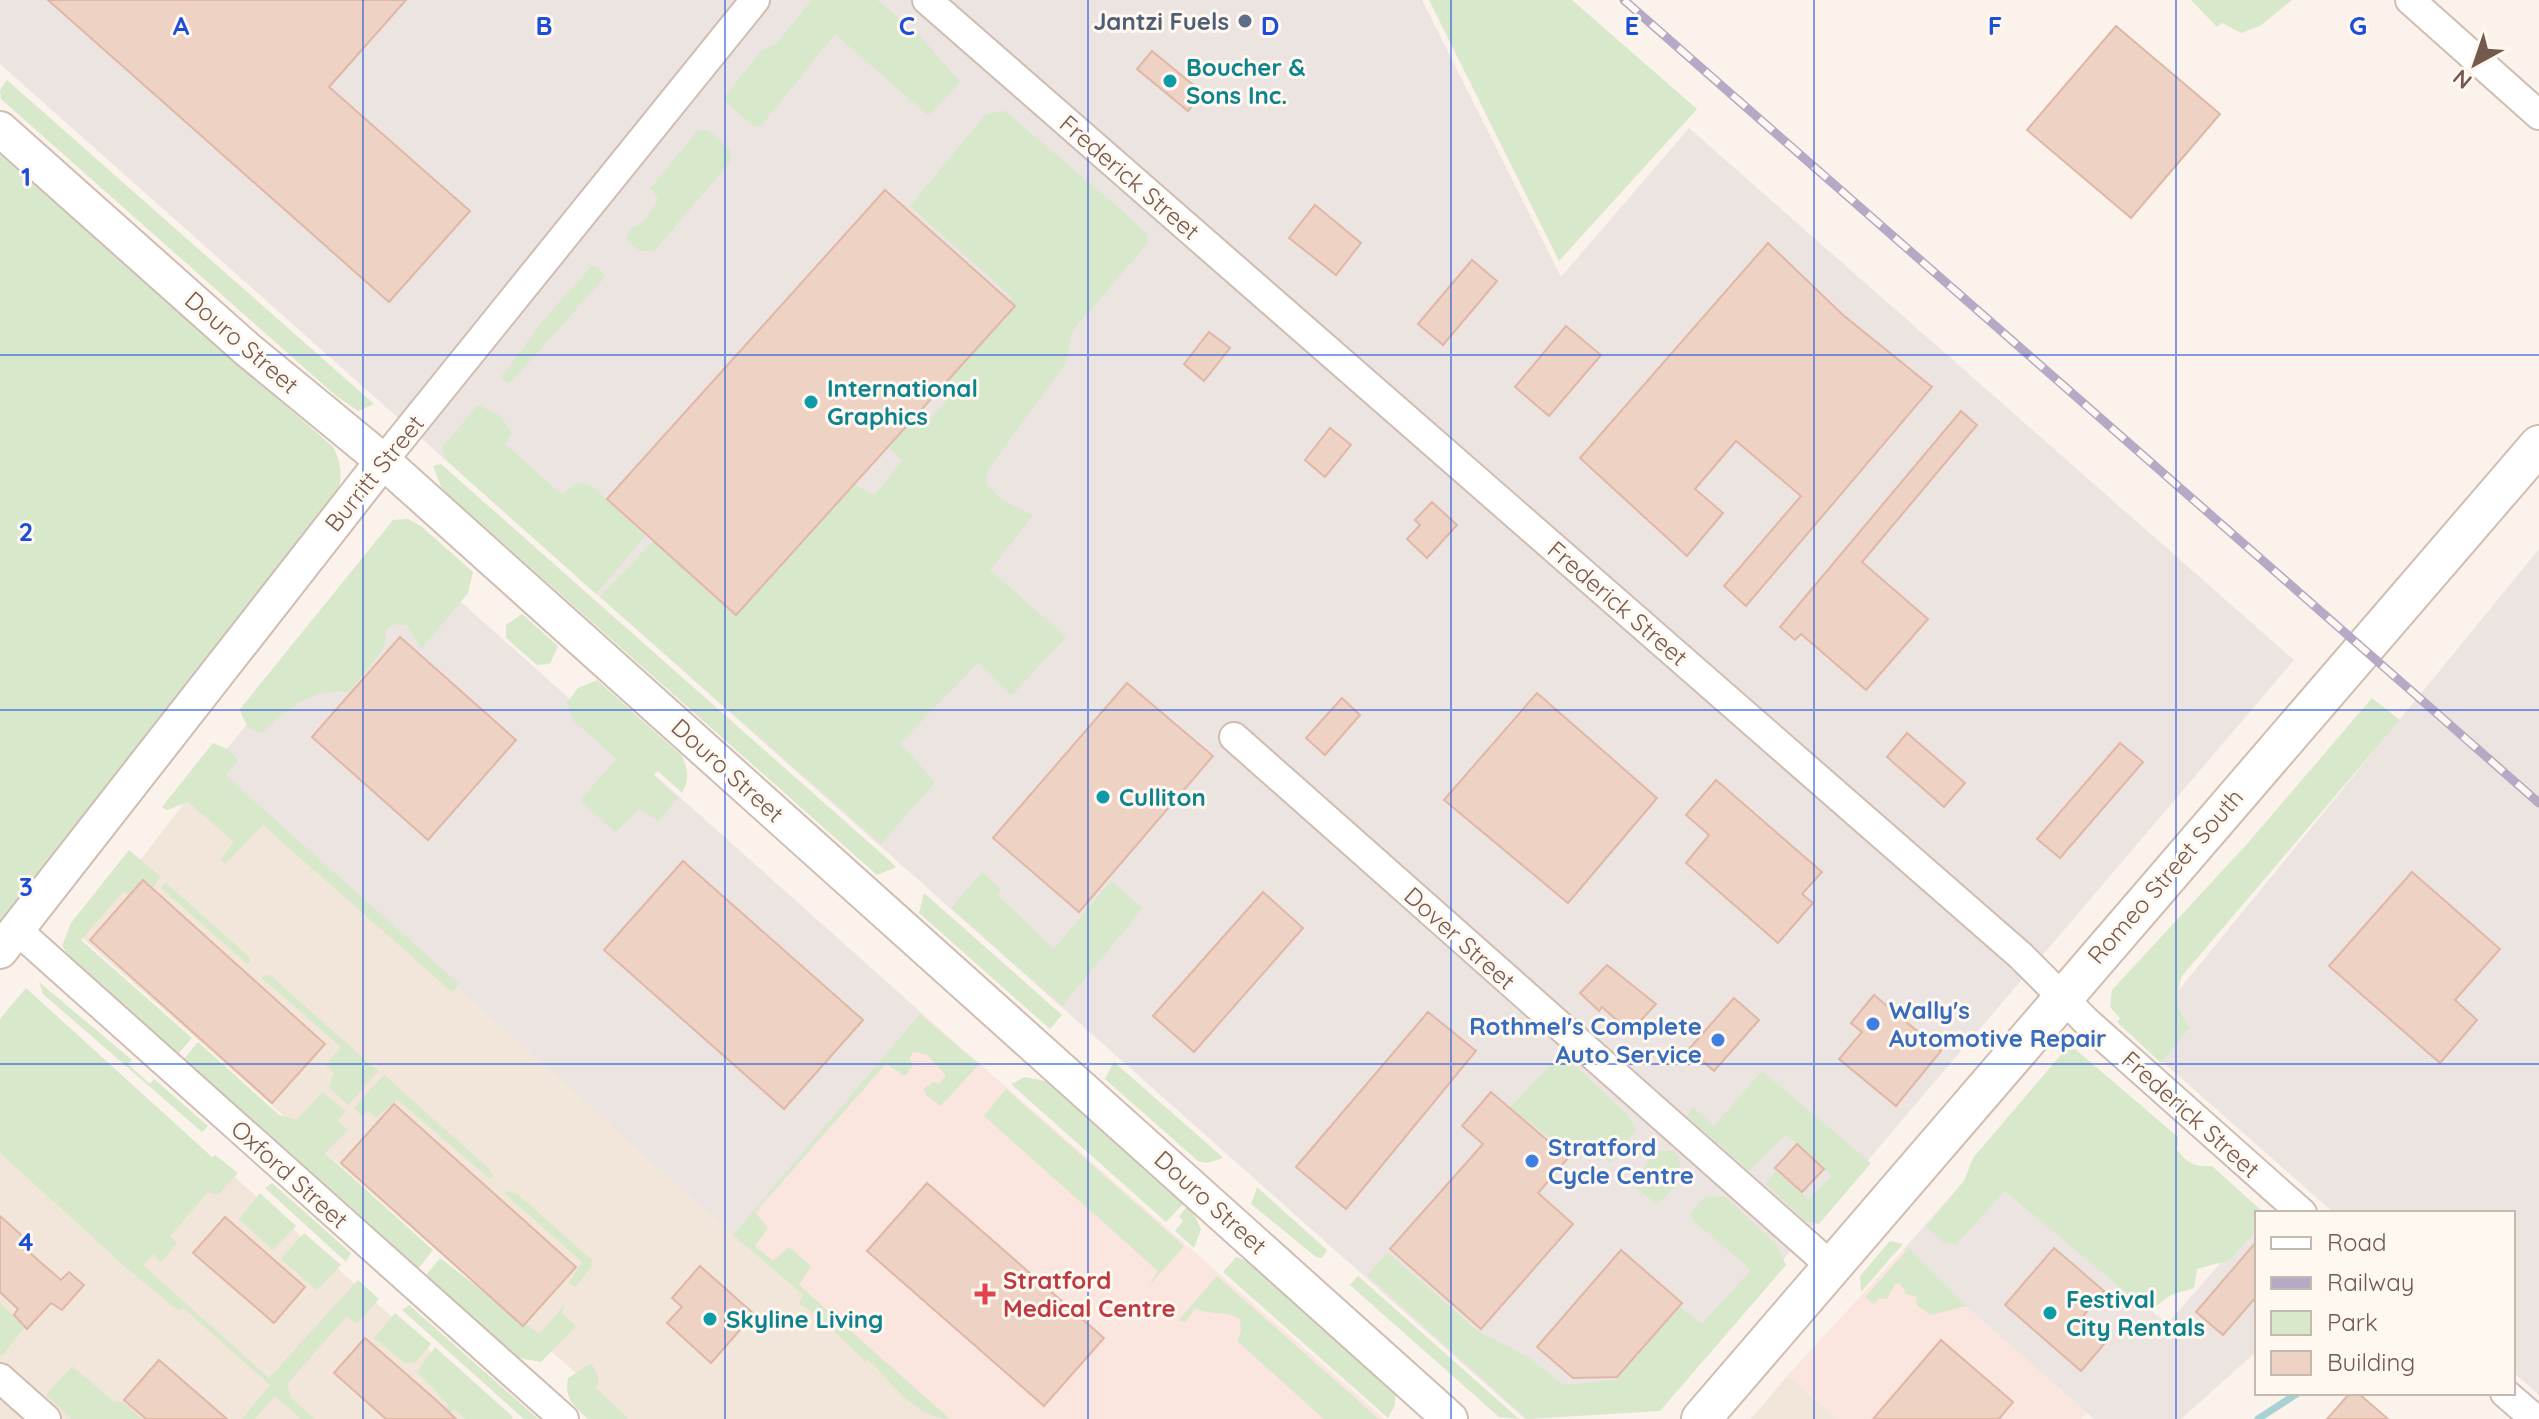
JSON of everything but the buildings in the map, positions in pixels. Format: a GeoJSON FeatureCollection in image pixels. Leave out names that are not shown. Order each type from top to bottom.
{"type":"FeatureCollection","features":[{"type":"Feature","properties":{"kind":"main road","name":"Romeo Street South"},"geometry":{"type":"LineString","coordinates":[[1701,1419],[2539,445]]}},
{"type":"Feature","properties":{"kind":"street","name":"Burritt Street"},"geometry":{"type":"LineString","coordinates":[[8,940],[383,461],[755,0]]}},
{"type":"Feature","properties":{"kind":"street","name":"Frederick Street"},"geometry":{"type":"LineString","coordinates":[[927,0],[2010,945],[2061,997],[2300,1211]]}},
{"type":"Feature","properties":{"kind":"street"},"geometry":{"type":"LineString","coordinates":[[2410,0],[2539,115]]}},
{"type":"Feature","properties":{"kind":"street","name":"Douro Street"},"geometry":{"type":"LineString","coordinates":[[0,129],[248,350],[383,461],[1450,1419]]}},
{"type":"Feature","properties":{"kind":"street","name":"Dover Street"},"geometry":{"type":"LineString","coordinates":[[1234,737],[1831,1266]]}},
{"type":"Feature","properties":{"kind":"street","name":"Oxford Street"},"geometry":{"type":"LineString","coordinates":[[8,940],[564,1419]]}},
{"type":"Feature","properties":{"kind":"street"},"geometry":{"type":"LineString","coordinates":[[0,1378],[46,1419]]}},
{"type":"Feature","properties":{"kind":"street"},"geometry":{"type":"LineString","coordinates":[[2507,1395],[2535,1419]]}},
{"type":"Feature","properties":{"kind":"shaded area"},"geometry":{"type":"Polygon","coordinates":[[[0,0],[1422,0],[1561,277],[1689,128],[2294,660],[1656,1409],[1525,1419],[0,64],[0,0]]]}},
{"type":"Feature","properties":{"kind":"shaded area"},"geometry":{"type":"Polygon","coordinates":[[[395,543],[925,1016],[736,1237],[212,767],[395,543]]]}},
{"type":"Feature","properties":{"kind":"shaded area"},"geometry":{"type":"Polygon","coordinates":[[[2539,549],[2539,1395],[2515,1374],[2515,1211],[2332,1211],[2138,1040],[2539,549]]]}},
{"type":"Feature","properties":{"kind":"shaded area"},"geometry":{"type":"Polygon","coordinates":[[[212,767],[794,1288],[804,1291],[946,1419],[628,1419],[81,937],[212,767]]]}},
{"type":"Feature","properties":{"kind":"shaded area"},"geometry":{"type":"Polygon","coordinates":[[[925,1016],[1385,1419],[946,1419],[736,1237],[925,1016]]]}},
{"type":"Feature","properties":{"kind":"shaded area"},"geometry":{"type":"Polygon","coordinates":[[[0,1153],[124,1266],[212,1157],[507,1419],[0,1419],[0,1153]]]}},
{"type":"Feature","properties":{"kind":"shaded area"},"geometry":{"type":"Polygon","coordinates":[[[1980,1163],[2167,1324],[2255,1223],[2255,1353],[2181,1419],[2094,1419],[1903,1250],[1980,1163]]]}},
{"type":"Feature","properties":{"kind":"shaded area"},"geometry":{"type":"Polygon","coordinates":[[[1903,1250],[2087,1413],[2081,1419],[1837,1419],[1788,1375],[1903,1250]]]}},
{"type":"Feature","properties":{"kind":"shaded area"},"geometry":{"type":"Polygon","coordinates":[[[1788,1375],[1837,1419],[1751,1419],[1788,1375]]]}},
{"type":"Feature","properties":{"kind":"green space"},"geometry":{"type":"Polygon","coordinates":[[[812,0],[877,0],[921,37],[960,82],[929,116],[835,34],[760,127],[753,126],[723,99],[761,51],[776,44],[812,0]]]}},
{"type":"Feature","properties":{"kind":"green space"},"geometry":{"type":"Polygon","coordinates":[[[1429,0],[1572,0],[1697,109],[1559,261],[1429,0]]]}},
{"type":"Feature","properties":{"kind":"green space"},"geometry":{"type":"Polygon","coordinates":[[[2191,0],[2292,0],[2260,26],[2241,33],[2222,23],[2217,27],[2191,0]]]}},
{"type":"Feature","properties":{"kind":"green space"},"geometry":{"type":"Polygon","coordinates":[[[7,80],[374,404],[358,411],[335,395],[1,99],[0,90],[7,80]]]}},
{"type":"Feature","properties":{"kind":"green space"},"geometry":{"type":"Polygon","coordinates":[[[1005,111],[1128,216],[1147,234],[1148,243],[1073,330],[1066,363],[987,471],[986,485],[1002,500],[1033,515],[990,570],[1066,637],[1011,696],[978,663],[900,743],[935,782],[881,844],[600,597],[655,539],[737,612],[854,484],[874,496],[902,461],[888,446],[922,412],[930,419],[948,399],[940,393],[1012,297],[910,206],[986,114],[1005,111]]]}},
{"type":"Feature","properties":{"kind":"green space"},"geometry":{"type":"Polygon","coordinates":[[[698,130],[708,130],[729,148],[731,161],[654,251],[640,251],[626,240],[629,230],[646,220],[658,199],[651,188],[698,130]]]}},
{"type":"Feature","properties":{"kind":"green space"},"geometry":{"type":"Polygon","coordinates":[[[0,155],[333,447],[341,476],[338,494],[0,929],[0,155]]]}},
{"type":"Feature","properties":{"kind":"green space"},"geometry":{"type":"Polygon","coordinates":[[[592,266],[599,268],[605,277],[509,384],[501,377],[546,317],[592,266]]]}},
{"type":"Feature","properties":{"kind":"green space"},"geometry":{"type":"Polygon","coordinates":[[[478,405],[500,416],[512,432],[505,444],[562,495],[577,482],[592,486],[645,536],[596,594],[447,461],[442,448],[478,405]]]}},
{"type":"Feature","properties":{"kind":"green space"},"geometry":{"type":"Polygon","coordinates":[[[441,464],[896,867],[877,875],[442,489],[433,466],[441,464]]]}},
{"type":"Feature","properties":{"kind":"green space"},"geometry":{"type":"Polygon","coordinates":[[[408,519],[421,526],[473,572],[468,593],[421,649],[407,625],[395,624],[386,630],[384,648],[349,692],[312,696],[291,708],[262,733],[250,728],[240,709],[393,520],[408,519]]]}},
{"type":"Feature","properties":{"kind":"green space"},"geometry":{"type":"Polygon","coordinates":[[[522,614],[558,646],[550,664],[537,665],[506,638],[506,625],[522,614]]]}},
{"type":"Feature","properties":{"kind":"green space"},"geometry":{"type":"Polygon","coordinates":[[[597,680],[682,756],[687,774],[682,793],[658,771],[653,775],[678,798],[658,821],[639,809],[615,832],[580,800],[617,759],[573,720],[567,703],[578,688],[597,680]]]}},
{"type":"Feature","properties":{"kind":"green space"},"geometry":{"type":"Polygon","coordinates":[[[2372,698],[2400,720],[2182,976],[2178,1003],[2181,1015],[2190,1027],[2161,1063],[2117,1022],[2120,1018],[2110,1007],[2112,990],[2247,844],[2372,698]]]}},
{"type":"Feature","properties":{"kind":"green space"},"geometry":{"type":"Polygon","coordinates":[[[213,743],[227,749],[238,760],[226,776],[459,984],[452,992],[263,825],[225,864],[221,859],[234,842],[188,802],[167,810],[162,807],[213,743]]]}},
{"type":"Feature","properties":{"kind":"green space"},"geometry":{"type":"Polygon","coordinates":[[[129,850],[161,877],[153,887],[148,882],[132,898],[124,891],[81,940],[192,1038],[177,1055],[77,966],[62,946],[71,923],[129,850]]]}},
{"type":"Feature","properties":{"kind":"green space"},"geometry":{"type":"Polygon","coordinates":[[[982,872],[1001,890],[997,895],[1054,949],[1111,881],[1143,908],[1062,1006],[951,908],[982,872]]]}},
{"type":"Feature","properties":{"kind":"green space"},"geometry":{"type":"Polygon","coordinates":[[[165,882],[251,961],[247,964],[161,888],[165,882]]]}},
{"type":"Feature","properties":{"kind":"green space"},"geometry":{"type":"Polygon","coordinates":[[[924,893],[1062,1015],[1050,1029],[919,913],[924,893]]]}},
{"type":"Feature","properties":{"kind":"green space"},"geometry":{"type":"Polygon","coordinates":[[[264,975],[271,976],[378,1071],[348,1105],[329,1087],[334,1073],[326,1065],[341,1047],[262,978],[264,975]]]}},
{"type":"Feature","properties":{"kind":"green space"},"geometry":{"type":"Polygon","coordinates":[[[39,982],[132,1060],[128,1064],[150,1084],[154,1079],[208,1126],[202,1132],[43,994],[39,982]]]}},
{"type":"Feature","properties":{"kind":"green space"},"geometry":{"type":"Polygon","coordinates":[[[26,988],[212,1157],[215,1155],[238,1173],[218,1195],[208,1192],[170,1236],[177,1243],[161,1262],[153,1254],[143,1265],[269,1378],[358,1280],[379,1299],[356,1324],[347,1316],[287,1384],[291,1398],[315,1419],[301,1419],[275,1396],[255,1419],[242,1419],[270,1385],[183,1308],[179,1311],[124,1266],[0,1153],[0,1019],[26,988]]]}},
{"type":"Feature","properties":{"kind":"green space"},"geometry":{"type":"Polygon","coordinates":[[[920,1014],[979,1064],[941,1106],[926,1095],[924,1089],[933,1082],[939,1084],[946,1075],[926,1054],[913,1052],[909,1059],[913,1065],[905,1076],[886,1064],[755,1212],[768,1228],[755,1246],[773,1261],[789,1247],[811,1266],[799,1285],[950,1419],[925,1413],[904,1397],[868,1360],[865,1361],[817,1315],[799,1304],[803,1295],[733,1235],[920,1014]]]}},
{"type":"Feature","properties":{"kind":"green space"},"geometry":{"type":"Polygon","coordinates":[[[198,1042],[279,1115],[297,1120],[322,1092],[346,1111],[338,1121],[348,1130],[325,1153],[433,1250],[418,1269],[183,1060],[198,1042]]]}},
{"type":"Feature","properties":{"kind":"green space"},"geometry":{"type":"Polygon","coordinates":[[[2075,1049],[2178,1137],[2177,1150],[2185,1159],[2192,1164],[2212,1166],[2262,1211],[2255,1211],[2255,1231],[2230,1260],[2197,1269],[2194,1288],[2171,1295],[2156,1306],[2139,1303],[2005,1191],[1956,1244],[1943,1242],[1926,1227],[1964,1181],[1973,1158],[2065,1050],[2075,1049]]]}},
{"type":"Feature","properties":{"kind":"green space"},"geometry":{"type":"Polygon","coordinates":[[[1561,1053],[1627,1114],[1636,1130],[1611,1163],[1585,1146],[1576,1157],[1510,1108],[1561,1053]]]}},
{"type":"Feature","properties":{"kind":"green space"},"geometry":{"type":"Polygon","coordinates":[[[1114,1062],[1223,1158],[1207,1163],[1198,1161],[1105,1079],[1114,1062]]]}},
{"type":"Feature","properties":{"kind":"green space"},"geometry":{"type":"Polygon","coordinates":[[[1762,1071],[1871,1163],[1819,1224],[1805,1221],[1766,1184],[1776,1171],[1808,1199],[1832,1176],[1786,1135],[1749,1171],[1687,1116],[1692,1107],[1714,1126],[1762,1071]]]}},
{"type":"Feature","properties":{"kind":"green space"},"geometry":{"type":"Polygon","coordinates":[[[384,1075],[488,1168],[493,1176],[490,1179],[397,1099],[376,1118],[368,1110],[362,1116],[354,1108],[384,1075]]]}},
{"type":"Feature","properties":{"kind":"green space"},"geometry":{"type":"Polygon","coordinates":[[[1025,1077],[1050,1082],[1185,1202],[1166,1222],[1011,1084],[1025,1077]]]}},
{"type":"Feature","properties":{"kind":"green space"},"geometry":{"type":"Polygon","coordinates":[[[1006,1089],[1184,1246],[1148,1287],[1158,1271],[984,1116],[1006,1089]]]}},
{"type":"Feature","properties":{"kind":"green space"},"geometry":{"type":"Polygon","coordinates":[[[1657,1151],[1674,1151],[1680,1173],[1673,1187],[1657,1204],[1631,1184],[1657,1151]]]}},
{"type":"Feature","properties":{"kind":"green space"},"geometry":{"type":"Polygon","coordinates":[[[272,1183],[351,1253],[346,1262],[265,1188],[272,1183]]]}},
{"type":"Feature","properties":{"kind":"green space"},"geometry":{"type":"Polygon","coordinates":[[[1257,1187],[1327,1250],[1322,1258],[1316,1257],[1251,1204],[1257,1187]]]}},
{"type":"Feature","properties":{"kind":"green space"},"geometry":{"type":"Polygon","coordinates":[[[260,1193],[296,1226],[273,1250],[239,1219],[260,1193]]]}},
{"type":"Feature","properties":{"kind":"green space"},"geometry":{"type":"Polygon","coordinates":[[[504,1193],[516,1193],[592,1260],[592,1267],[575,1287],[569,1283],[582,1262],[504,1193]]]}},
{"type":"Feature","properties":{"kind":"green space"},"geometry":{"type":"Polygon","coordinates":[[[1725,1196],[1776,1245],[1786,1265],[1660,1411],[1527,1419],[1367,1275],[1388,1253],[1479,1332],[1526,1356],[1564,1385],[1616,1380],[1680,1307],[1702,1324],[1751,1270],[1695,1222],[1690,1213],[1704,1198],[1725,1196]]]}},
{"type":"Feature","properties":{"kind":"green space"},"geometry":{"type":"Polygon","coordinates":[[[1189,1204],[1201,1229],[1194,1248],[1175,1231],[1183,1221],[1179,1216],[1189,1204]]]}},
{"type":"Feature","properties":{"kind":"green space"},"geometry":{"type":"Polygon","coordinates":[[[304,1233],[341,1265],[317,1290],[281,1259],[304,1233]]]}},
{"type":"Feature","properties":{"kind":"green space"},"geometry":{"type":"Polygon","coordinates":[[[1890,1241],[1903,1244],[1861,1292],[1860,1276],[1890,1241]]]}},
{"type":"Feature","properties":{"kind":"green space"},"geometry":{"type":"Polygon","coordinates":[[[1909,1248],[1967,1306],[1930,1315],[1916,1304],[1917,1296],[1907,1295],[1900,1283],[1895,1284],[1887,1299],[1879,1298],[1874,1304],[1865,1297],[1909,1248]]]}},
{"type":"Feature","properties":{"kind":"green space"},"geometry":{"type":"Polygon","coordinates":[[[1236,1257],[1253,1263],[1395,1395],[1395,1405],[1388,1418],[1223,1272],[1236,1257]]]}},
{"type":"Feature","properties":{"kind":"green space"},"geometry":{"type":"Polygon","coordinates":[[[440,1258],[539,1334],[565,1304],[562,1313],[576,1326],[541,1362],[519,1358],[426,1275],[440,1258]]]}},
{"type":"Feature","properties":{"kind":"green space"},"geometry":{"type":"Polygon","coordinates":[[[1217,1276],[1379,1419],[1324,1419],[1237,1341],[1241,1332],[1240,1319],[1235,1316],[1195,1308],[1185,1322],[1179,1320],[1217,1276]]]}},
{"type":"Feature","properties":{"kind":"green space"},"geometry":{"type":"Polygon","coordinates":[[[1358,1276],[1519,1419],[1499,1417],[1350,1285],[1358,1276]]]}},
{"type":"Feature","properties":{"kind":"green space"},"geometry":{"type":"Polygon","coordinates":[[[0,1303],[25,1327],[2,1356],[0,1354],[0,1303]]]}},
{"type":"Feature","properties":{"kind":"green space"},"geometry":{"type":"Polygon","coordinates":[[[409,1305],[538,1419],[524,1419],[402,1310],[409,1305]]]}},
{"type":"Feature","properties":{"kind":"green space"},"geometry":{"type":"Polygon","coordinates":[[[395,1313],[431,1344],[416,1362],[405,1363],[374,1338],[395,1313]]]}},
{"type":"Feature","properties":{"kind":"green space"},"geometry":{"type":"Polygon","coordinates":[[[435,1347],[512,1419],[465,1419],[454,1409],[445,1419],[437,1419],[449,1405],[417,1372],[435,1347]]]}},
{"type":"Feature","properties":{"kind":"green space"},"geometry":{"type":"Polygon","coordinates":[[[591,1363],[599,1379],[596,1388],[629,1419],[588,1419],[571,1402],[567,1391],[568,1378],[591,1363]]]}},
{"type":"Feature","properties":{"kind":"green space"},"geometry":{"type":"Polygon","coordinates":[[[72,1366],[113,1401],[123,1402],[142,1419],[72,1419],[46,1395],[72,1366]]]}},
{"type":"Feature","properties":{"kind":"waterway"},"geometry":{"type":"LineString","coordinates":[[2258,1419],[2295,1395]]}},
{"type":"Feature","properties":{"kind":"railway"},"geometry":{"type":"LineString","coordinates":[[1624,0],[2539,803]]}},
{"type":"Feature","properties":{"kind":"place","name":"Jantzi Fuels"},"geometry":{"type":"Point","coordinates":[1245,21]}},
{"type":"Feature","properties":{"kind":"place","name":"Boucher & Sons Inc."},"geometry":{"type":"Point","coordinates":[1170,81]}},
{"type":"Feature","properties":{"kind":"place","name":"International Graphics"},"geometry":{"type":"Point","coordinates":[811,402]}},
{"type":"Feature","properties":{"kind":"place","name":"Culliton"},"geometry":{"type":"Point","coordinates":[1103,797]}},
{"type":"Feature","properties":{"kind":"place","name":"Wally's Automotive Repair"},"geometry":{"type":"Point","coordinates":[1873,1024]}},
{"type":"Feature","properties":{"kind":"place","name":"Rothmel's Complete Auto Service"},"geometry":{"type":"Point","coordinates":[1718,1040]}},
{"type":"Feature","properties":{"kind":"place","name":"Stratford Cycle Centre"},"geometry":{"type":"Point","coordinates":[1532,1161]}},
{"type":"Feature","properties":{"kind":"place","name":"Stratford Medical Centre"},"geometry":{"type":"Point","coordinates":[985,1294]}},
{"type":"Feature","properties":{"kind":"place","name":"Festival City Rentals"},"geometry":{"type":"Point","coordinates":[2050,1313]}},
{"type":"Feature","properties":{"kind":"place","name":"Skyline Living"},"geometry":{"type":"Point","coordinates":[710,1319]}}]}
